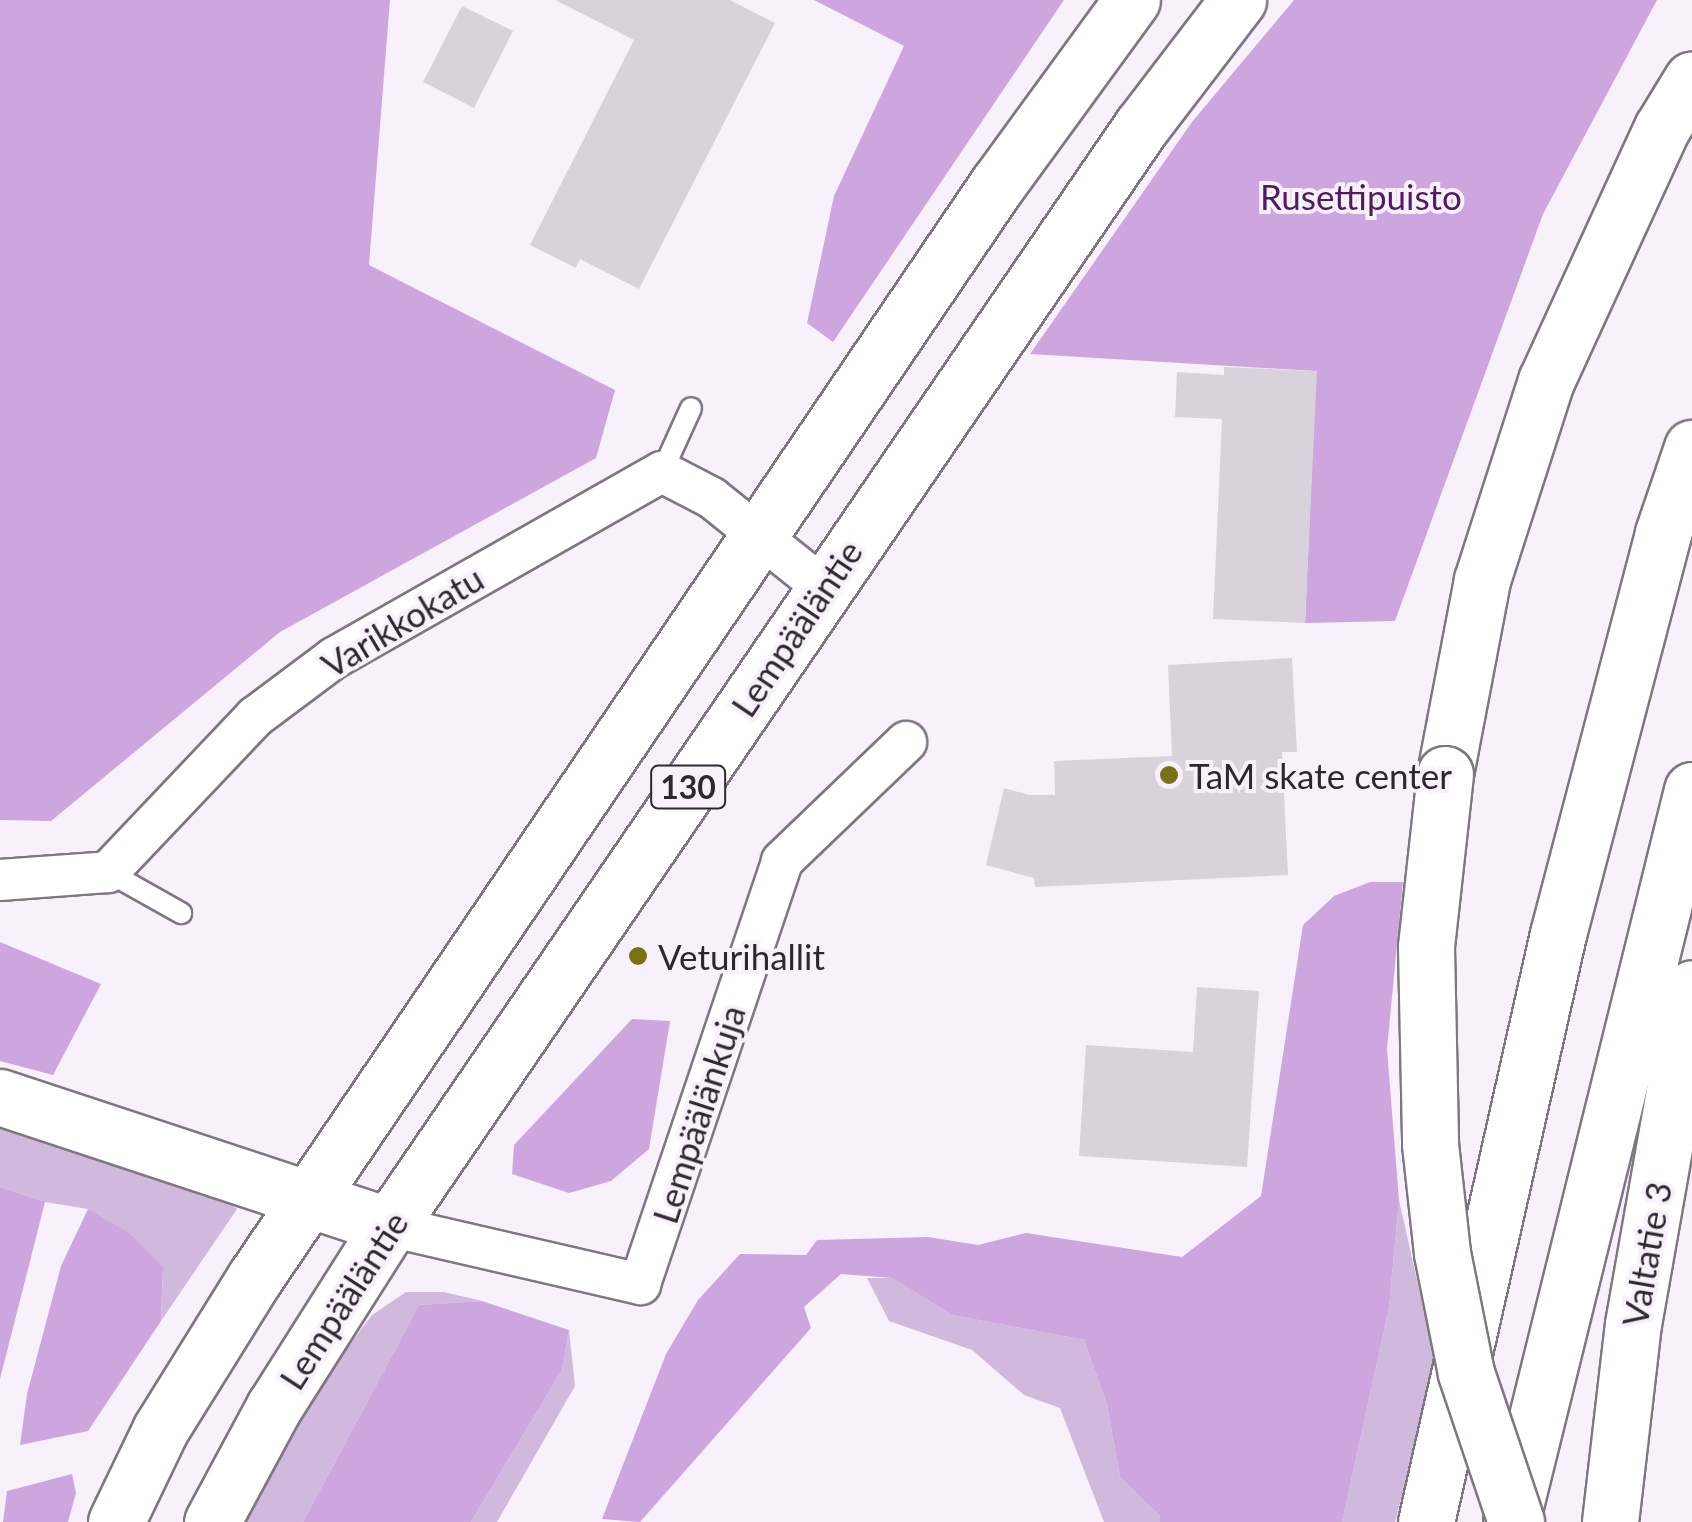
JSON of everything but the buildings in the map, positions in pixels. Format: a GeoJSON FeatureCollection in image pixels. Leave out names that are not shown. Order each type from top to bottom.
{"type":"FeatureCollection","features":[{"type":"Feature","properties":{"kind":"main road","name":"130"},"geometry":{"type":"LineString","coordinates":[[116,1522],[160,1430],[308,1200],[997,185],[1132,0]]}},
{"type":"Feature","properties":{"kind":"main road","name":"Lempääläntie"},"geometry":{"type":"LineString","coordinates":[[212,1522],[274,1407],[389,1226],[1141,127],[1238,0]]}},
{"type":"Feature","properties":{"kind":"main road"},"geometry":{"type":"LineString","coordinates":[[1514,1522],[1466,1373],[1442,1253],[1430,1144],[1426,947],[1444,774],[1482,580],[1546,381],[1631,193],[1692,79]]}},
{"type":"Feature","properties":{"kind":"main road"},"geometry":{"type":"LineString","coordinates":[[1426,1522],[1558,934],[1663,532],[1692,448]]}},
{"type":"Feature","properties":{"kind":"main road"},"geometry":{"type":"LineString","coordinates":[[1514,1522],[1692,790]]}},
{"type":"Feature","properties":{"kind":"main road","name":"Valtatie 3"},"geometry":{"type":"LineString","coordinates":[[1610,1522],[1633,1324],[1692,988]]}},
{"type":"Feature","properties":{"kind":"main road"},"geometry":{"type":"LineString","coordinates":[[0,1097],[389,1226]]}},
{"type":"Feature","properties":{"kind":"street"},"geometry":{"type":"LineString","coordinates":[[662,472],[712,498],[823,587]]}},
{"type":"Feature","properties":{"kind":"street","name":"Varikkokatu"},"geometry":{"type":"LineString","coordinates":[[108,872],[255,716],[318,670],[662,472]]}},
{"type":"Feature","properties":{"kind":"street","name":"Lempäälänkuja"},"geometry":{"type":"LineString","coordinates":[[389,1226],[640,1284],[782,860],[906,742]]}},
{"type":"Feature","properties":{"kind":"street"},"geometry":{"type":"LineString","coordinates":[[0,880],[108,872]]}},
{"type":"Feature","properties":{"kind":"lane"},"geometry":{"type":"LineString","coordinates":[[662,472],[691,408]]}},
{"type":"Feature","properties":{"kind":"lane"},"geometry":{"type":"LineString","coordinates":[[108,872],[181,913]]}},
{"type":"Feature","properties":{"kind":"shaded area"},"geometry":{"type":"Polygon","coordinates":[[[0,1118],[205,1186],[237,1209],[161,1321],[163,1268],[88,1209],[45,1202],[0,1187],[0,1118]]]}},
{"type":"Feature","properties":{"kind":"shaded area"},"geometry":{"type":"Polygon","coordinates":[[[1399,1200],[1436,1365],[1395,1522],[1342,1522],[1389,1308],[1399,1200]]]}},
{"type":"Feature","properties":{"kind":"shaded area"},"geometry":{"type":"Polygon","coordinates":[[[867,1278],[892,1278],[952,1315],[1084,1340],[1107,1405],[1120,1477],[1160,1516],[1160,1522],[1104,1522],[1060,1408],[1024,1395],[972,1350],[889,1321],[867,1278]]]}},
{"type":"Feature","properties":{"kind":"shaded area"},"geometry":{"type":"Polygon","coordinates":[[[406,1292],[444,1292],[482,1301],[419,1305],[303,1522],[237,1522],[300,1411],[372,1315],[406,1292]]]}},
{"type":"Feature","properties":{"kind":"shaded area"},"geometry":{"type":"Polygon","coordinates":[[[569,1330],[575,1386],[497,1522],[471,1522],[562,1370],[569,1330]]]}},
{"type":"Feature","properties":{"kind":"green space"},"geometry":{"type":"Polygon","coordinates":[[[0,0],[390,0],[369,265],[615,390],[596,458],[280,632],[51,821],[0,820],[0,0]]]}},
{"type":"Feature","properties":{"kind":"green space"},"geometry":{"type":"Polygon","coordinates":[[[814,0],[1064,0],[833,342],[807,323],[834,196],[904,46],[814,0]]]}},
{"type":"Feature","properties":{"kind":"green space","name":"Rusettipuisto"},"geometry":{"type":"Polygon","coordinates":[[[1294,0],[1657,0],[1543,214],[1395,621],[1305,623],[1316,371],[1030,354],[1192,122],[1294,0]]]}},
{"type":"Feature","properties":{"kind":"green space"},"geometry":{"type":"Polygon","coordinates":[[[1370,882],[1403,882],[1387,1049],[1399,1200],[1389,1308],[1342,1522],[1160,1522],[1160,1516],[1120,1477],[1107,1405],[1084,1340],[952,1315],[892,1278],[841,1274],[804,1307],[811,1328],[640,1522],[602,1519],[666,1354],[698,1300],[740,1254],[806,1255],[817,1240],[928,1237],[978,1245],[1026,1233],[1182,1257],[1261,1196],[1303,925],[1334,896],[1370,882]]]}},
{"type":"Feature","properties":{"kind":"green space"},"geometry":{"type":"Polygon","coordinates":[[[0,942],[101,984],[53,1075],[0,1061],[0,942]]]}},
{"type":"Feature","properties":{"kind":"green space"},"geometry":{"type":"Polygon","coordinates":[[[632,1019],[670,1021],[649,1149],[611,1181],[569,1193],[512,1174],[514,1145],[632,1019]]]}},
{"type":"Feature","properties":{"kind":"green space"},"geometry":{"type":"Polygon","coordinates":[[[0,1187],[45,1202],[0,1379],[0,1187]]]}},
{"type":"Feature","properties":{"kind":"green space"},"geometry":{"type":"Polygon","coordinates":[[[88,1209],[129,1233],[163,1267],[161,1321],[88,1431],[20,1445],[27,1394],[61,1266],[88,1209]]]}},
{"type":"Feature","properties":{"kind":"green space"},"geometry":{"type":"Polygon","coordinates":[[[482,1301],[569,1330],[562,1370],[471,1522],[303,1522],[419,1305],[482,1301]]]}},
{"type":"Feature","properties":{"kind":"green space"},"geometry":{"type":"Polygon","coordinates":[[[72,1474],[76,1493],[68,1522],[3,1522],[7,1491],[72,1474]]]}},
{"type":"Feature","properties":{"kind":"place","name":"TaM skate center"},"geometry":{"type":"Point","coordinates":[1169,775]}},
{"type":"Feature","properties":{"kind":"place","name":"Veturihallit"},"geometry":{"type":"Point","coordinates":[638,956]}}]}
